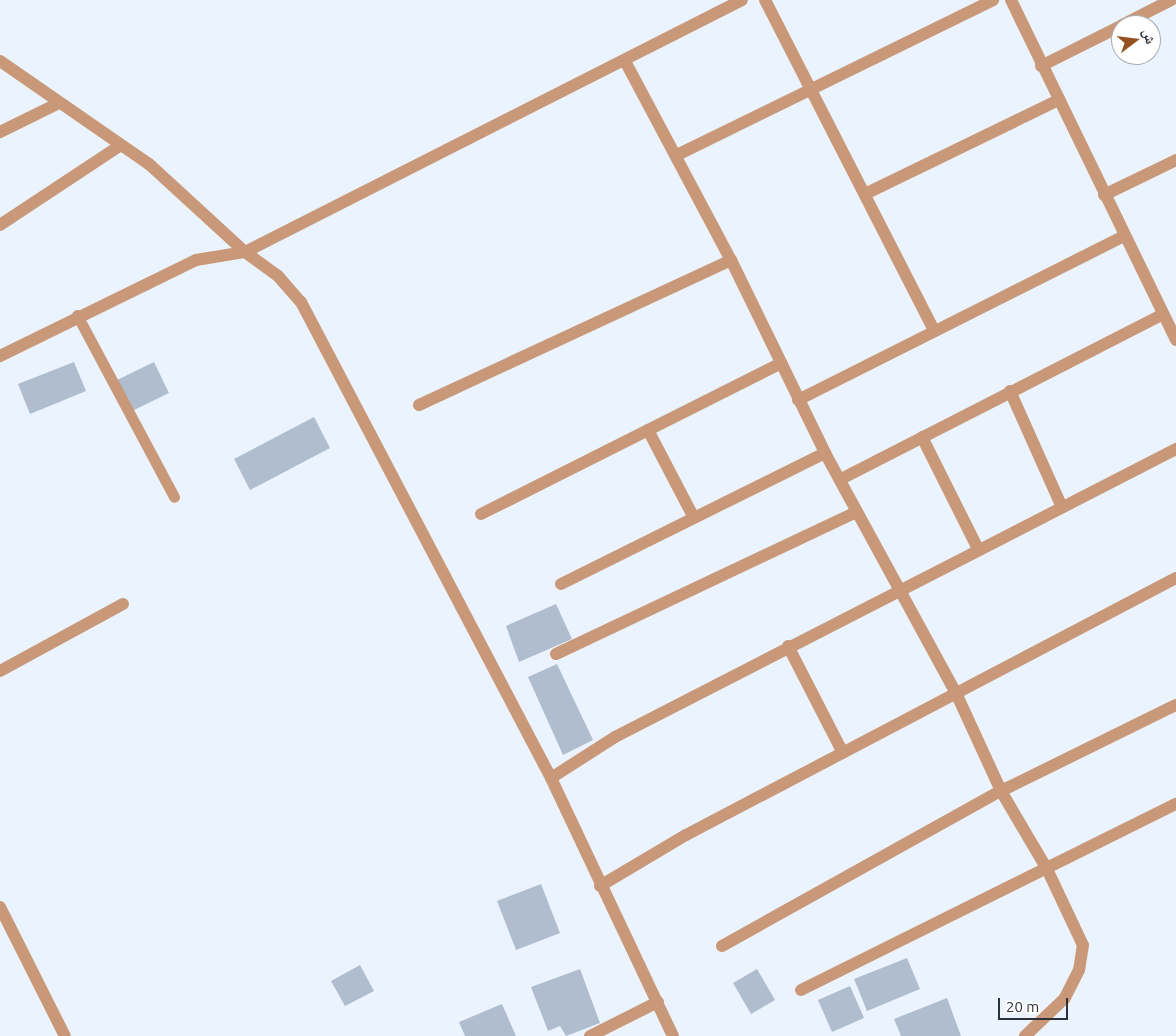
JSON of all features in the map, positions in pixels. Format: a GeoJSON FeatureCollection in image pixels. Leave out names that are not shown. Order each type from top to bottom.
{"type":"FeatureCollection","features":[{"type":"Feature","properties":{"kind":"street"},"geometry":{"type":"LineString","coordinates":[[0,356],[77,315],[196,260],[244,252],[625,61],[742,0]]}},
{"type":"Feature","properties":{"kind":"street"},"geometry":{"type":"LineString","coordinates":[[765,0],[932,329]]}},
{"type":"Feature","properties":{"kind":"street"},"geometry":{"type":"LineString","coordinates":[[677,155],[812,91],[993,0]]}},
{"type":"Feature","properties":{"kind":"street"},"geometry":{"type":"LineString","coordinates":[[1011,0],[1162,316],[1176,340]]}},
{"type":"Feature","properties":{"kind":"street"},"geometry":{"type":"LineString","coordinates":[[1142,15],[1171,0]]}},
{"type":"Feature","properties":{"kind":"street"},"geometry":{"type":"LineString","coordinates":[[1041,66],[1111,31]]}},
{"type":"Feature","properties":{"kind":"street"},"geometry":{"type":"LineString","coordinates":[[625,61],[677,155],[731,260],[824,453],[841,479],[856,512],[900,588],[956,693],[1001,792],[1047,869],[1083,944],[1079,970],[1064,999],[1025,1036]]}},
{"type":"Feature","properties":{"kind":"street"},"geometry":{"type":"LineString","coordinates":[[0,62],[149,164],[244,252],[278,276],[301,302],[551,778],[600,886],[673,1036]]}},
{"type":"Feature","properties":{"kind":"street"},"geometry":{"type":"LineString","coordinates":[[865,194],[1059,100]]}},
{"type":"Feature","properties":{"kind":"street"},"geometry":{"type":"LineString","coordinates":[[0,132],[59,103]]}},
{"type":"Feature","properties":{"kind":"street"},"geometry":{"type":"LineString","coordinates":[[0,224],[120,145]]}},
{"type":"Feature","properties":{"kind":"street"},"geometry":{"type":"LineString","coordinates":[[1104,195],[1176,160]]}},
{"type":"Feature","properties":{"kind":"street"},"geometry":{"type":"LineString","coordinates":[[798,400],[932,329],[1124,236]]}},
{"type":"Feature","properties":{"kind":"street"},"geometry":{"type":"LineString","coordinates":[[419,404],[731,260]]}},
{"type":"Feature","properties":{"kind":"street"},"geometry":{"type":"LineString","coordinates":[[841,479],[1010,391],[1162,316]]}},
{"type":"Feature","properties":{"kind":"street"},"geometry":{"type":"LineString","coordinates":[[481,514],[781,362]]}},
{"type":"Feature","properties":{"kind":"street"},"geometry":{"type":"LineString","coordinates":[[1010,391],[1062,508]]}},
{"type":"Feature","properties":{"kind":"street"},"geometry":{"type":"LineString","coordinates":[[648,430],[694,518]]}},
{"type":"Feature","properties":{"kind":"street"},"geometry":{"type":"LineString","coordinates":[[922,437],[978,549]]}},
{"type":"Feature","properties":{"kind":"street"},"geometry":{"type":"LineString","coordinates":[[551,778],[615,737],[900,588],[1176,449]]}},
{"type":"Feature","properties":{"kind":"street"},"geometry":{"type":"LineString","coordinates":[[561,584],[824,453]]}},
{"type":"Feature","properties":{"kind":"street"},"geometry":{"type":"LineString","coordinates":[[556,654],[856,512]]}},
{"type":"Feature","properties":{"kind":"street"},"geometry":{"type":"LineString","coordinates":[[600,886],[843,753],[1176,578]]}},
{"type":"Feature","properties":{"kind":"street"},"geometry":{"type":"LineString","coordinates":[[0,671],[123,604]]}},
{"type":"Feature","properties":{"kind":"street"},"geometry":{"type":"LineString","coordinates":[[788,646],[843,753]]}},
{"type":"Feature","properties":{"kind":"street"},"geometry":{"type":"LineString","coordinates":[[722,946],[1001,792],[1176,705]]}},
{"type":"Feature","properties":{"kind":"street"},"geometry":{"type":"LineString","coordinates":[[801,990],[1176,804]]}},
{"type":"Feature","properties":{"kind":"street"},"geometry":{"type":"LineString","coordinates":[[0,907],[65,1036]]}},
{"type":"Feature","properties":{"kind":"street"},"geometry":{"type":"LineString","coordinates":[[590,1036],[658,1002]]}},
{"type":"Feature","properties":{"kind":"lane"},"geometry":{"type":"LineString","coordinates":[[77,315],[174,498]]}},
{"type":"Feature","properties":{"kind":"building"},"geometry":{"type":"Polygon","coordinates":[[[74,362],[86,391],[30,414],[18,384],[74,362]]]}},
{"type":"Feature","properties":{"kind":"building"},"geometry":{"type":"Polygon","coordinates":[[[154,362],[169,393],[132,411],[117,380],[154,362]]]}},
{"type":"Feature","properties":{"kind":"building"},"geometry":{"type":"Polygon","coordinates":[[[314,417],[330,448],[250,490],[234,459],[314,417]]]}},
{"type":"Feature","properties":{"kind":"building"},"geometry":{"type":"Polygon","coordinates":[[[556,604],[572,639],[519,662],[506,626],[556,604]]]}},
{"type":"Feature","properties":{"kind":"building"},"geometry":{"type":"Polygon","coordinates":[[[557,664],[593,740],[563,755],[528,677],[557,664]]]}},
{"type":"Feature","properties":{"kind":"building"},"geometry":{"type":"Polygon","coordinates":[[[541,884],[560,933],[516,950],[497,901],[541,884]]]}},
{"type":"Feature","properties":{"kind":"building"},"geometry":{"type":"Polygon","coordinates":[[[907,958],[920,989],[867,1011],[854,979],[907,958]]]}},
{"type":"Feature","properties":{"kind":"building"},"geometry":{"type":"Polygon","coordinates":[[[360,965],[374,991],[345,1006],[331,981],[360,965]]]}},
{"type":"Feature","properties":{"kind":"building"},"geometry":{"type":"Polygon","coordinates":[[[580,969],[600,1023],[566,1036],[560,1026],[548,1031],[531,987],[580,969]]]}},
{"type":"Feature","properties":{"kind":"building"},"geometry":{"type":"Polygon","coordinates":[[[757,969],[775,1000],[751,1014],[733,983],[757,969]]]}},
{"type":"Feature","properties":{"kind":"building"},"geometry":{"type":"Polygon","coordinates":[[[850,986],[864,1018],[832,1032],[818,1000],[850,986]]]}},
{"type":"Feature","properties":{"kind":"building"},"geometry":{"type":"Polygon","coordinates":[[[947,998],[961,1036],[901,1036],[894,1019],[947,998]]]}},
{"type":"Feature","properties":{"kind":"building"},"geometry":{"type":"Polygon","coordinates":[[[502,1004],[516,1036],[465,1036],[459,1022],[502,1004]]]}}]}
